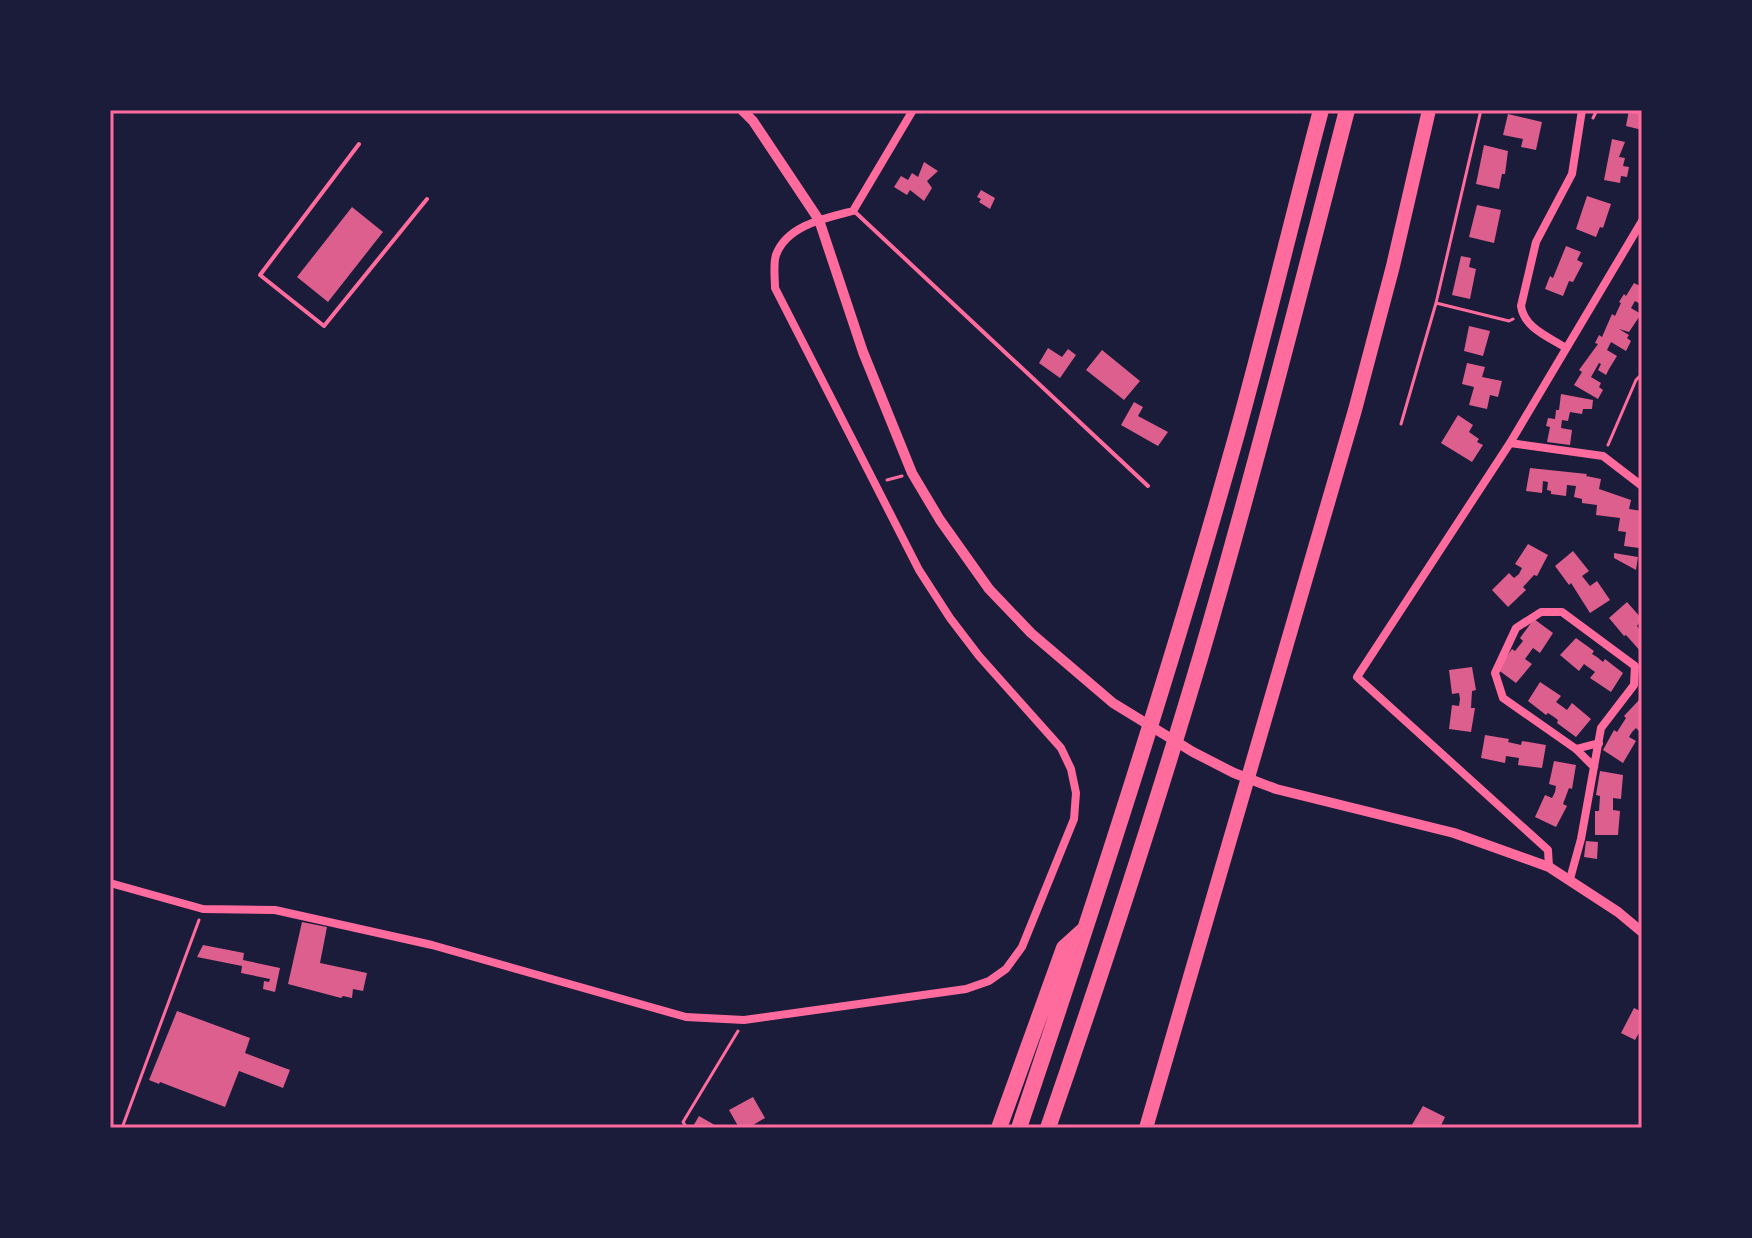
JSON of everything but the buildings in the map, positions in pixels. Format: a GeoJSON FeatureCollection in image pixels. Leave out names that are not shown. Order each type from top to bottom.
{"type":"FeatureCollection","features":[{"type":"Feature","properties":{"kind":"highway"},"geometry":{"type":"LineString","coordinates":[[1019,1128],[1086,928],[1236,436],[1321,110]]}},
{"type":"Feature","properties":{"kind":"highway"},"geometry":{"type":"LineString","coordinates":[[1048,1128],[1086,1020],[1201,656],[1347,110]]}},
{"type":"Feature","properties":{"kind":"highway"},"geometry":{"type":"LineString","coordinates":[[999,1128],[1064,948],[1086,928]]}},
{"type":"Feature","properties":{"kind":"main road"},"geometry":{"type":"LineString","coordinates":[[1146,1128],[1355,410],[1393,266],[1429,110]]}},
{"type":"Feature","properties":{"kind":"street"},"geometry":{"type":"LineString","coordinates":[[742,110],[753,121],[819,220],[863,352],[912,473],[940,520],[989,589],[1031,633],[1113,703],[1193,752],[1276,789],[1454,833],[1549,867],[1642,932]]}},
{"type":"Feature","properties":{"kind":"street"},"geometry":{"type":"LineString","coordinates":[[110,883],[203,909],[275,910],[432,945],[686,1017],[744,1020],[966,989],[989,981],[1006,969],[1022,947],[1066,844],[1074,819],[1076,793],[1071,769],[1061,748],[979,656],[919,570],[775,288],[776,256],[791,236],[819,220],[853,211],[913,110]]}},
{"type":"Feature","properties":{"kind":"street"},"geometry":{"type":"LineString","coordinates":[[1566,348],[1529,325],[1521,306],[1536,242],[1572,174],[1582,110]]}},
{"type":"Feature","properties":{"kind":"street"},"geometry":{"type":"LineString","coordinates":[[1549,867],[1548,850],[1357,677],[1510,443],[1642,221]]}},
{"type":"Feature","properties":{"kind":"street"},"geometry":{"type":"LineString","coordinates":[[1510,443],[1603,456],[1642,486]]}},
{"type":"Feature","properties":{"kind":"street"},"geometry":{"type":"LineString","coordinates":[[1570,879],[1581,839],[1599,743],[1601,728],[1638,685],[1635,666],[1562,612],[1541,612],[1516,628],[1495,673],[1503,698],[1576,749],[1594,767]]}},
{"type":"Feature","properties":{"kind":"street"},"geometry":{"type":"LineString","coordinates":[[1576,749],[1599,743]]}},
{"type":"Feature","properties":{"kind":"lane"},"geometry":{"type":"LineString","coordinates":[[359,144],[260,275],[292,301],[324,326],[427,199]]}},
{"type":"Feature","properties":{"kind":"lane"},"geometry":{"type":"LineString","coordinates":[[853,211],[1148,486]]}},
{"type":"Feature","properties":{"kind":"path"},"geometry":{"type":"LineString","coordinates":[[1401,424],[1436,303],[1481,110]]}},
{"type":"Feature","properties":{"kind":"path"},"geometry":{"type":"LineString","coordinates":[[1436,303],[1509,321],[1522,314]]}},
{"type":"Feature","properties":{"kind":"path"},"geometry":{"type":"LineString","coordinates":[[1603,456],[1636,380],[1642,374]]}},
{"type":"Feature","properties":{"kind":"path"},"geometry":{"type":"LineString","coordinates":[[875,483],[912,473]]}},
{"type":"Feature","properties":{"kind":"path"},"geometry":{"type":"LineString","coordinates":[[122,1128],[203,909]]}},
{"type":"Feature","properties":{"kind":"path"},"geometry":{"type":"LineString","coordinates":[[687,1128],[683,1122],[744,1020]]}}]}
